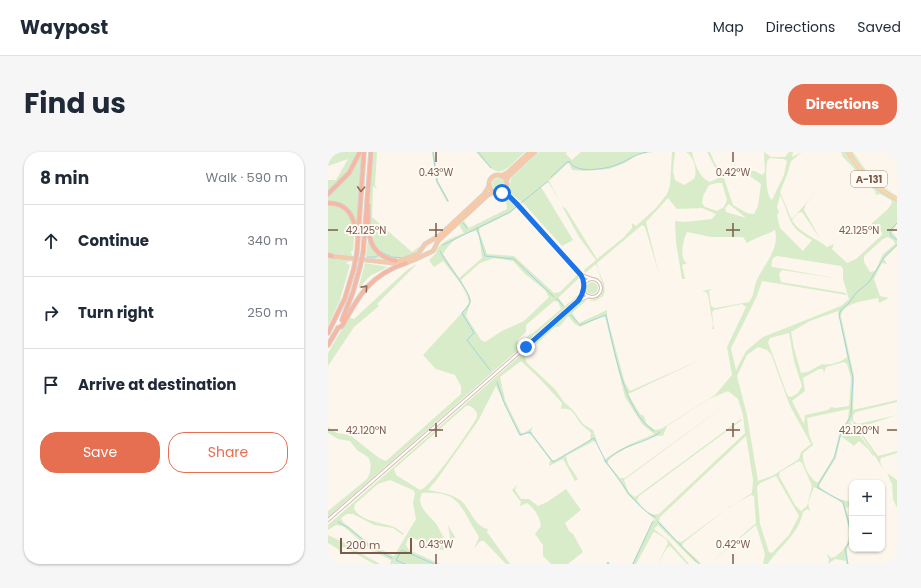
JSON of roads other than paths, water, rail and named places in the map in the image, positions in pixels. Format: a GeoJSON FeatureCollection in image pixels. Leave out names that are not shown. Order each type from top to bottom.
{"type":"FeatureCollection","features":[{"type":"Feature","properties":{"kind":"highway"},"geometry":{"type":"LineString","coordinates":[[328,194],[349,173],[360,152]]}},
{"type":"Feature","properties":{"kind":"highway"},"geometry":{"type":"LineString","coordinates":[[328,333],[345,298],[354,268],[357,252],[364,152]]}},
{"type":"Feature","properties":{"kind":"highway"},"geometry":{"type":"LineString","coordinates":[[328,345],[352,298],[363,253],[371,152]]}},
{"type":"Feature","properties":{"kind":"highway"},"geometry":{"type":"LineString","coordinates":[[366,260],[396,261],[414,257],[422,250],[425,244],[438,236],[484,194],[489,186],[491,178],[496,175],[501,176],[508,173],[530,152]]}},
{"type":"Feature","properties":{"kind":"highway"},"geometry":{"type":"LineString","coordinates":[[338,328],[342,326],[357,298],[369,284],[384,272],[431,252],[435,245],[486,197],[504,190],[508,176],[535,152]]}},
{"type":"Feature","properties":{"kind":"highway"},"geometry":{"type":"LineString","coordinates":[[501,176],[506,181]]}},
{"type":"Feature","properties":{"kind":"highway"},"geometry":{"type":"LineString","coordinates":[[489,186],[496,193]]}},
{"type":"Feature","properties":{"kind":"highway"},"geometry":{"type":"LineString","coordinates":[[367,194],[369,233],[372,244],[380,254],[396,261]]}},
{"type":"Feature","properties":{"kind":"highway"},"geometry":{"type":"LineString","coordinates":[[328,203],[342,206],[350,213],[355,223],[358,240]]}},
{"type":"Feature","properties":{"kind":"highway"},"geometry":{"type":"LineString","coordinates":[[430,241],[435,245]]}},
{"type":"Feature","properties":{"kind":"highway"},"geometry":{"type":"LineString","coordinates":[[422,250],[425,254]]}},
{"type":"Feature","properties":{"kind":"highway"},"geometry":{"type":"LineString","coordinates":[[329,256],[406,263]]}},
{"type":"Feature","properties":{"kind":"main road","name":"A-131"},"geometry":{"type":"LineString","coordinates":[[848,152],[872,182],[897,199]]}},
{"type":"Feature","properties":{"kind":"street"},"geometry":{"type":"LineString","coordinates":[[506,186],[508,195],[581,275],[584,290],[578,301]]}},
{"type":"Feature","properties":{"kind":"street"},"geometry":{"type":"LineString","coordinates":[[496,193],[508,195]]}},
{"type":"Feature","properties":{"kind":"street"},"geometry":{"type":"LineString","coordinates":[[328,520],[578,301],[589,296],[597,295],[601,289],[598,282],[581,275]]}},
{"type":"Feature","properties":{"kind":"street"},"geometry":{"type":"LineString","coordinates":[[584,285],[588,280],[592,279]]}},
{"type":"Feature","properties":{"kind":"street"},"geometry":{"type":"LineString","coordinates":[[584,290],[589,296]]}},
{"type":"Feature","properties":{"kind":"waterway"},"geometry":{"type":"LineString","coordinates":[[433,152],[437,181],[448,201]]}},
{"type":"Feature","properties":{"kind":"waterway"},"geometry":{"type":"LineString","coordinates":[[478,152],[491,168]]}},
{"type":"Feature","properties":{"kind":"waterway"},"geometry":{"type":"LineString","coordinates":[[551,177],[567,162],[570,162],[573,166],[578,168],[591,170],[616,165],[639,154],[647,152]]}},
{"type":"Feature","properties":{"kind":"waterway"},"geometry":{"type":"LineString","coordinates":[[521,203],[547,182]]}},
{"type":"Feature","properties":{"kind":"waterway"},"geometry":{"type":"LineString","coordinates":[[443,245],[510,212],[516,207]]}},
{"type":"Feature","properties":{"kind":"waterway"},"geometry":{"type":"LineString","coordinates":[[463,223],[467,228]]}},
{"type":"Feature","properties":{"kind":"waterway"},"geometry":{"type":"LineString","coordinates":[[891,229],[897,223]]}},
{"type":"Feature","properties":{"kind":"waterway"},"geometry":{"type":"LineString","coordinates":[[477,228],[485,256],[514,259],[554,297]]}},
{"type":"Feature","properties":{"kind":"waterway"},"geometry":{"type":"LineString","coordinates":[[890,232],[891,236],[897,240]]}},
{"type":"Feature","properties":{"kind":"waterway"},"geometry":{"type":"LineString","coordinates":[[848,564],[845,549],[850,541],[851,532],[843,502],[817,487],[834,458],[841,433],[851,415],[853,378],[839,315],[841,310],[849,303],[856,293],[869,282],[885,256],[897,245]]}},
{"type":"Feature","properties":{"kind":"waterway"},"geometry":{"type":"LineString","coordinates":[[440,251],[467,292],[469,298],[470,302],[462,313],[474,333],[467,340],[490,370]]}},
{"type":"Feature","properties":{"kind":"waterway"},"geometry":{"type":"LineString","coordinates":[[381,252],[392,257],[403,258]]}},
{"type":"Feature","properties":{"kind":"waterway"},"geometry":{"type":"LineString","coordinates":[[367,257],[376,257],[378,255]]}},
{"type":"Feature","properties":{"kind":"waterway"},"geometry":{"type":"LineString","coordinates":[[556,299],[558,299],[563,306]]}},
{"type":"Feature","properties":{"kind":"waterway"},"geometry":{"type":"LineString","coordinates":[[571,315],[580,325],[606,315],[617,361],[628,395],[635,410],[644,422],[654,431]]}},
{"type":"Feature","properties":{"kind":"waterway"},"geometry":{"type":"LineString","coordinates":[[497,382],[505,405],[520,435],[530,432],[553,462],[594,438],[606,462]]}},
{"type":"Feature","properties":{"kind":"waterway"},"geometry":{"type":"LineString","coordinates":[[655,517],[634,500],[606,462],[611,456],[625,448],[655,436],[660,432]]}},
{"type":"Feature","properties":{"kind":"waterway"},"geometry":{"type":"LineString","coordinates":[[633,564],[653,521]]}},
{"type":"Feature","properties":{"kind":"waterway"},"geometry":{"type":"LineString","coordinates":[[338,522],[349,528],[371,547],[392,558]]}},
{"type":"Feature","properties":{"kind":"waterway"},"geometry":{"type":"LineString","coordinates":[[658,522],[699,564]]}},
{"type":"Feature","properties":{"kind":"waterway"},"geometry":{"type":"LineString","coordinates":[[405,564],[396,560],[402,550],[434,564]]}},
{"type":"Feature","properties":{"kind":"waterway"},"geometry":{"type":"LineString","coordinates":[[607,564],[608,562],[609,564]]}}]}
